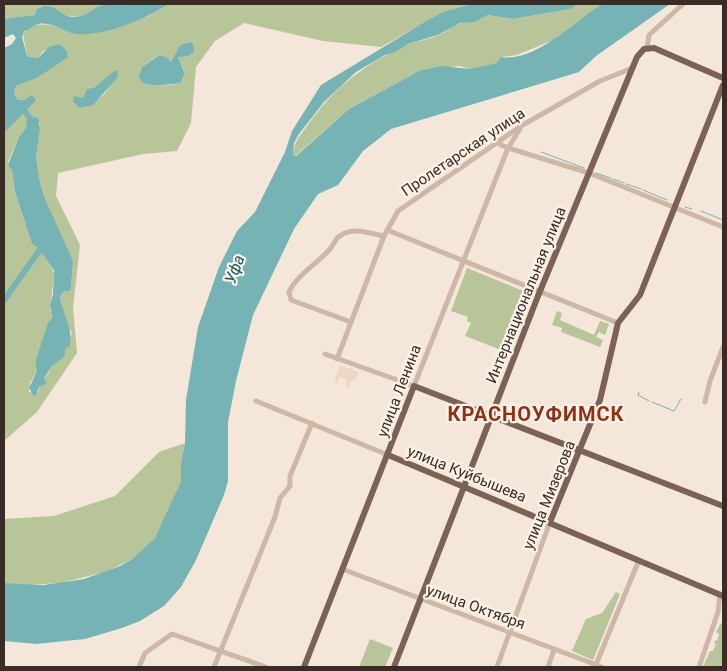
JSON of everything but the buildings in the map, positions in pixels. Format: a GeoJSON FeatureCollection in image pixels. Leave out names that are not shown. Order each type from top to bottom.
{"type":"FeatureCollection","features":[{"type":"Feature","properties":{"kind":"main road","name":"Интернациональная улица"},"geometry":{"type":"LineString","coordinates":[[394,667],[540,291],[630,69],[639,54],[647,48]]}},
{"type":"Feature","properties":{"kind":"main road"},"geometry":{"type":"LineString","coordinates":[[647,48],[661,51],[723,78]]}},
{"type":"Feature","properties":{"kind":"main road","name":"улица Мизерова"},"geometry":{"type":"LineString","coordinates":[[550,522],[600,400],[618,323],[640,296],[723,84]]}},
{"type":"Feature","properties":{"kind":"main road"},"geometry":{"type":"LineString","coordinates":[[414,386],[723,506]]}},
{"type":"Feature","properties":{"kind":"main road","name":"улица Ленина"},"geometry":{"type":"LineString","coordinates":[[304,667],[414,386]]}},
{"type":"Feature","properties":{"kind":"main road","name":"улица Куйбышева"},"geometry":{"type":"LineString","coordinates":[[388,455],[722,595]]}},
{"type":"Feature","properties":{"kind":"street","name":"Интернациональная улица"},"geometry":{"type":"LineString","coordinates":[[647,48],[649,35],[682,4]]}},
{"type":"Feature","properties":{"kind":"street","name":"Пролетарская улица"},"geometry":{"type":"LineString","coordinates":[[338,359],[384,236],[398,211],[521,126],[600,81],[630,69]]}},
{"type":"Feature","properties":{"kind":"street","name":"улица Ленина"},"geometry":{"type":"LineString","coordinates":[[414,386],[462,260],[508,148],[521,126]]}},
{"type":"Feature","properties":{"kind":"street"},"geometry":{"type":"LineString","coordinates":[[497,143],[589,173],[723,227]]}},
{"type":"Feature","properties":{"kind":"street"},"geometry":{"type":"LineString","coordinates":[[387,230],[618,323]]}},
{"type":"Feature","properties":{"kind":"street"},"geometry":{"type":"LineString","coordinates":[[351,322],[291,300],[289,296],[293,285],[323,257],[339,236],[348,232],[362,231],[384,236]]}},
{"type":"Feature","properties":{"kind":"street"},"geometry":{"type":"LineString","coordinates":[[705,402],[716,364],[723,348]]}},
{"type":"Feature","properties":{"kind":"street"},"geometry":{"type":"LineString","coordinates":[[325,354],[414,386]]}},
{"type":"Feature","properties":{"kind":"street"},"geometry":{"type":"LineString","coordinates":[[716,364],[723,368]]}},
{"type":"Feature","properties":{"kind":"street","name":"улица Куйбышева"},"geometry":{"type":"LineString","coordinates":[[256,401],[312,422],[388,455]]}},
{"type":"Feature","properties":{"kind":"street"},"geometry":{"type":"LineString","coordinates":[[214,667],[280,498],[290,486],[290,476],[312,422]]}},
{"type":"Feature","properties":{"kind":"street","name":"улица Мизерова"},"geometry":{"type":"LineString","coordinates":[[497,667],[550,522]]}},
{"type":"Feature","properties":{"kind":"street"},"geometry":{"type":"LineString","coordinates":[[596,666],[639,560]]}},
{"type":"Feature","properties":{"kind":"street","name":"улица Октября"},"geometry":{"type":"LineString","coordinates":[[342,569],[602,667]]}},
{"type":"Feature","properties":{"kind":"street"},"geometry":{"type":"LineString","coordinates":[[699,667],[722,595]]}},
{"type":"Feature","properties":{"kind":"street"},"geometry":{"type":"LineString","coordinates":[[139,667],[145,652],[172,634],[266,667]]}},
{"type":"Feature","properties":{"kind":"street"},"geometry":{"type":"LineString","coordinates":[[548,667],[554,650]]}},
{"type":"Feature","properties":{"kind":"green space"},"geometry":{"type":"Polygon","coordinates":[[[4,4],[127,4],[102,5],[81,17],[68,16],[50,7],[40,7],[35,15],[4,19],[4,4]]]}},
{"type":"Feature","properties":{"kind":"green space"},"geometry":{"type":"Polygon","coordinates":[[[168,4],[473,4],[445,11],[381,47],[323,41],[244,23],[215,41],[196,67],[191,123],[177,151],[143,154],[58,173],[56,196],[80,245],[73,308],[77,353],[37,412],[4,441],[4,133],[32,103],[29,97],[24,100],[18,100],[14,94],[16,86],[37,78],[68,55],[60,44],[43,51],[38,58],[27,56],[23,34],[29,28],[37,25],[47,25],[78,32],[96,32],[134,22],[160,10],[168,4]],[[190,42],[180,45],[171,62],[165,57],[158,55],[142,67],[140,74],[145,84],[170,85],[181,81],[184,77],[184,71],[178,57],[190,42]],[[115,70],[95,87],[87,89],[83,99],[78,97],[73,102],[79,108],[98,99],[108,89],[115,70]],[[34,117],[19,137],[8,162],[12,170],[15,192],[32,244],[38,248],[52,267],[54,275],[50,309],[52,318],[35,363],[37,371],[30,383],[29,392],[38,392],[39,387],[47,384],[44,378],[65,351],[72,333],[65,321],[60,296],[64,290],[70,291],[73,262],[44,196],[40,182],[36,157],[40,124],[34,117]]]}},
{"type":"Feature","properties":{"kind":"green space"},"geometry":{"type":"Polygon","coordinates":[[[579,4],[603,4],[553,40],[517,55],[501,57],[496,63],[469,69],[459,66],[419,71],[349,109],[293,156],[297,140],[317,112],[339,89],[363,69],[406,45],[431,38],[456,25],[488,15],[513,19],[570,9],[579,4]]]}},
{"type":"Feature","properties":{"kind":"green space"},"geometry":{"type":"Polygon","coordinates":[[[467,268],[531,294],[509,353],[465,336],[471,323],[467,321],[468,317],[451,311],[467,268]]]}},
{"type":"Feature","properties":{"kind":"green space"},"geometry":{"type":"Polygon","coordinates":[[[557,311],[562,313],[560,320],[594,335],[600,321],[609,324],[605,335],[599,332],[596,337],[603,340],[600,347],[561,332],[562,328],[552,325],[557,311]]]}},
{"type":"Feature","properties":{"kind":"green space"},"geometry":{"type":"Polygon","coordinates":[[[185,443],[181,463],[181,481],[164,520],[155,538],[132,559],[105,572],[60,583],[23,585],[4,583],[4,519],[54,516],[115,496],[159,452],[185,443]]]}},
{"type":"Feature","properties":{"kind":"green space"},"geometry":{"type":"Polygon","coordinates":[[[616,592],[620,594],[593,660],[572,651],[586,619],[602,613],[616,592]]]}},
{"type":"Feature","properties":{"kind":"green space"},"geometry":{"type":"Polygon","coordinates":[[[721,623],[723,624],[723,667],[703,667],[710,651],[713,651],[716,644],[714,643],[715,640],[717,641],[719,634],[716,632],[721,623]]]}},
{"type":"Feature","properties":{"kind":"green space"},"geometry":{"type":"Polygon","coordinates":[[[370,639],[393,648],[385,667],[359,667],[370,639]]]}},
{"type":"Feature","properties":{"kind":"shaded area"},"geometry":{"type":"Polygon","coordinates":[[[340,365],[359,372],[355,381],[352,380],[349,388],[345,386],[347,380],[339,377],[337,384],[334,383],[340,365]]]}},
{"type":"Feature","properties":{"kind":"water","name":"Уфа"},"geometry":{"type":"Polygon","coordinates":[[[623,3],[670,4],[596,56],[579,72],[391,129],[363,151],[338,185],[318,194],[294,229],[253,315],[236,381],[228,422],[228,481],[224,495],[196,560],[181,587],[164,606],[140,621],[122,628],[85,639],[36,644],[4,641],[4,583],[44,585],[84,579],[120,566],[132,559],[155,538],[181,481],[181,463],[185,443],[186,400],[198,327],[219,267],[237,231],[255,212],[285,152],[292,131],[321,85],[445,11],[473,4],[579,4],[570,9],[513,19],[488,15],[474,22],[460,23],[438,35],[408,44],[395,52],[385,55],[356,72],[324,102],[299,134],[294,143],[293,156],[296,156],[349,109],[419,71],[442,66],[469,69],[496,63],[501,57],[527,54],[554,39],[601,5],[623,3]]]}},
{"type":"Feature","properties":{"kind":"water"},"geometry":{"type":"Polygon","coordinates":[[[168,4],[137,21],[98,33],[76,34],[43,23],[24,31],[22,37],[27,56],[38,58],[49,47],[60,44],[67,51],[68,57],[37,78],[16,86],[14,94],[18,100],[24,100],[32,95],[36,100],[4,133],[4,48],[12,44],[16,38],[13,34],[4,38],[4,19],[35,15],[37,9],[47,6],[67,16],[77,17],[100,6],[168,4]]]}},
{"type":"Feature","properties":{"kind":"water"},"geometry":{"type":"Polygon","coordinates":[[[190,42],[193,44],[194,52],[188,56],[178,57],[185,74],[181,82],[155,85],[145,84],[141,81],[139,75],[142,67],[159,55],[166,57],[171,62],[180,45],[190,42]]]}},
{"type":"Feature","properties":{"kind":"water"},"geometry":{"type":"Polygon","coordinates":[[[115,70],[118,73],[117,78],[93,105],[79,108],[73,102],[74,96],[83,98],[87,89],[95,87],[115,70]]]}},
{"type":"Feature","properties":{"kind":"water"},"geometry":{"type":"Polygon","coordinates":[[[34,117],[38,118],[40,128],[36,157],[40,182],[44,196],[73,262],[70,291],[64,291],[60,296],[69,328],[69,347],[66,348],[64,357],[52,366],[44,378],[47,384],[39,387],[34,396],[29,388],[37,371],[35,363],[48,323],[52,318],[50,305],[53,294],[54,270],[38,248],[32,244],[15,192],[12,170],[8,165],[19,137],[34,117]]]}},
{"type":"Feature","properties":{"kind":"waterway"},"geometry":{"type":"LineString","coordinates":[[20,105],[30,118],[29,129]]}},
{"type":"Feature","properties":{"kind":"waterway"},"geometry":{"type":"LineString","coordinates":[[541,152],[584,168]]}},
{"type":"Feature","properties":{"kind":"waterway"},"geometry":{"type":"LineString","coordinates":[[596,173],[611,178]]}},
{"type":"Feature","properties":{"kind":"waterway"},"geometry":{"type":"LineString","coordinates":[[613,179],[624,183]]}},
{"type":"Feature","properties":{"kind":"waterway"},"geometry":{"type":"LineString","coordinates":[[626,184],[641,189]]}},
{"type":"Feature","properties":{"kind":"waterway"},"geometry":{"type":"LineString","coordinates":[[643,190],[667,200]]}},
{"type":"Feature","properties":{"kind":"waterway"},"geometry":{"type":"LineString","coordinates":[[685,207],[692,209]]}},
{"type":"Feature","properties":{"kind":"waterway"},"geometry":{"type":"LineString","coordinates":[[701,211],[723,220]]}},
{"type":"Feature","properties":{"kind":"waterway"},"geometry":{"type":"LineString","coordinates":[[4,300],[44,244]]}},
{"type":"Feature","properties":{"kind":"waterway"},"geometry":{"type":"LineString","coordinates":[[639,392],[638,395],[649,401]]}},
{"type":"Feature","properties":{"kind":"waterway"},"geometry":{"type":"LineString","coordinates":[[652,402],[674,411],[681,399]]}},
{"type":"Feature","properties":{"kind":"district","name":"КРАСНОУФИМСК"},"geometry":{"type":"Point","coordinates":[536,414]}}]}
